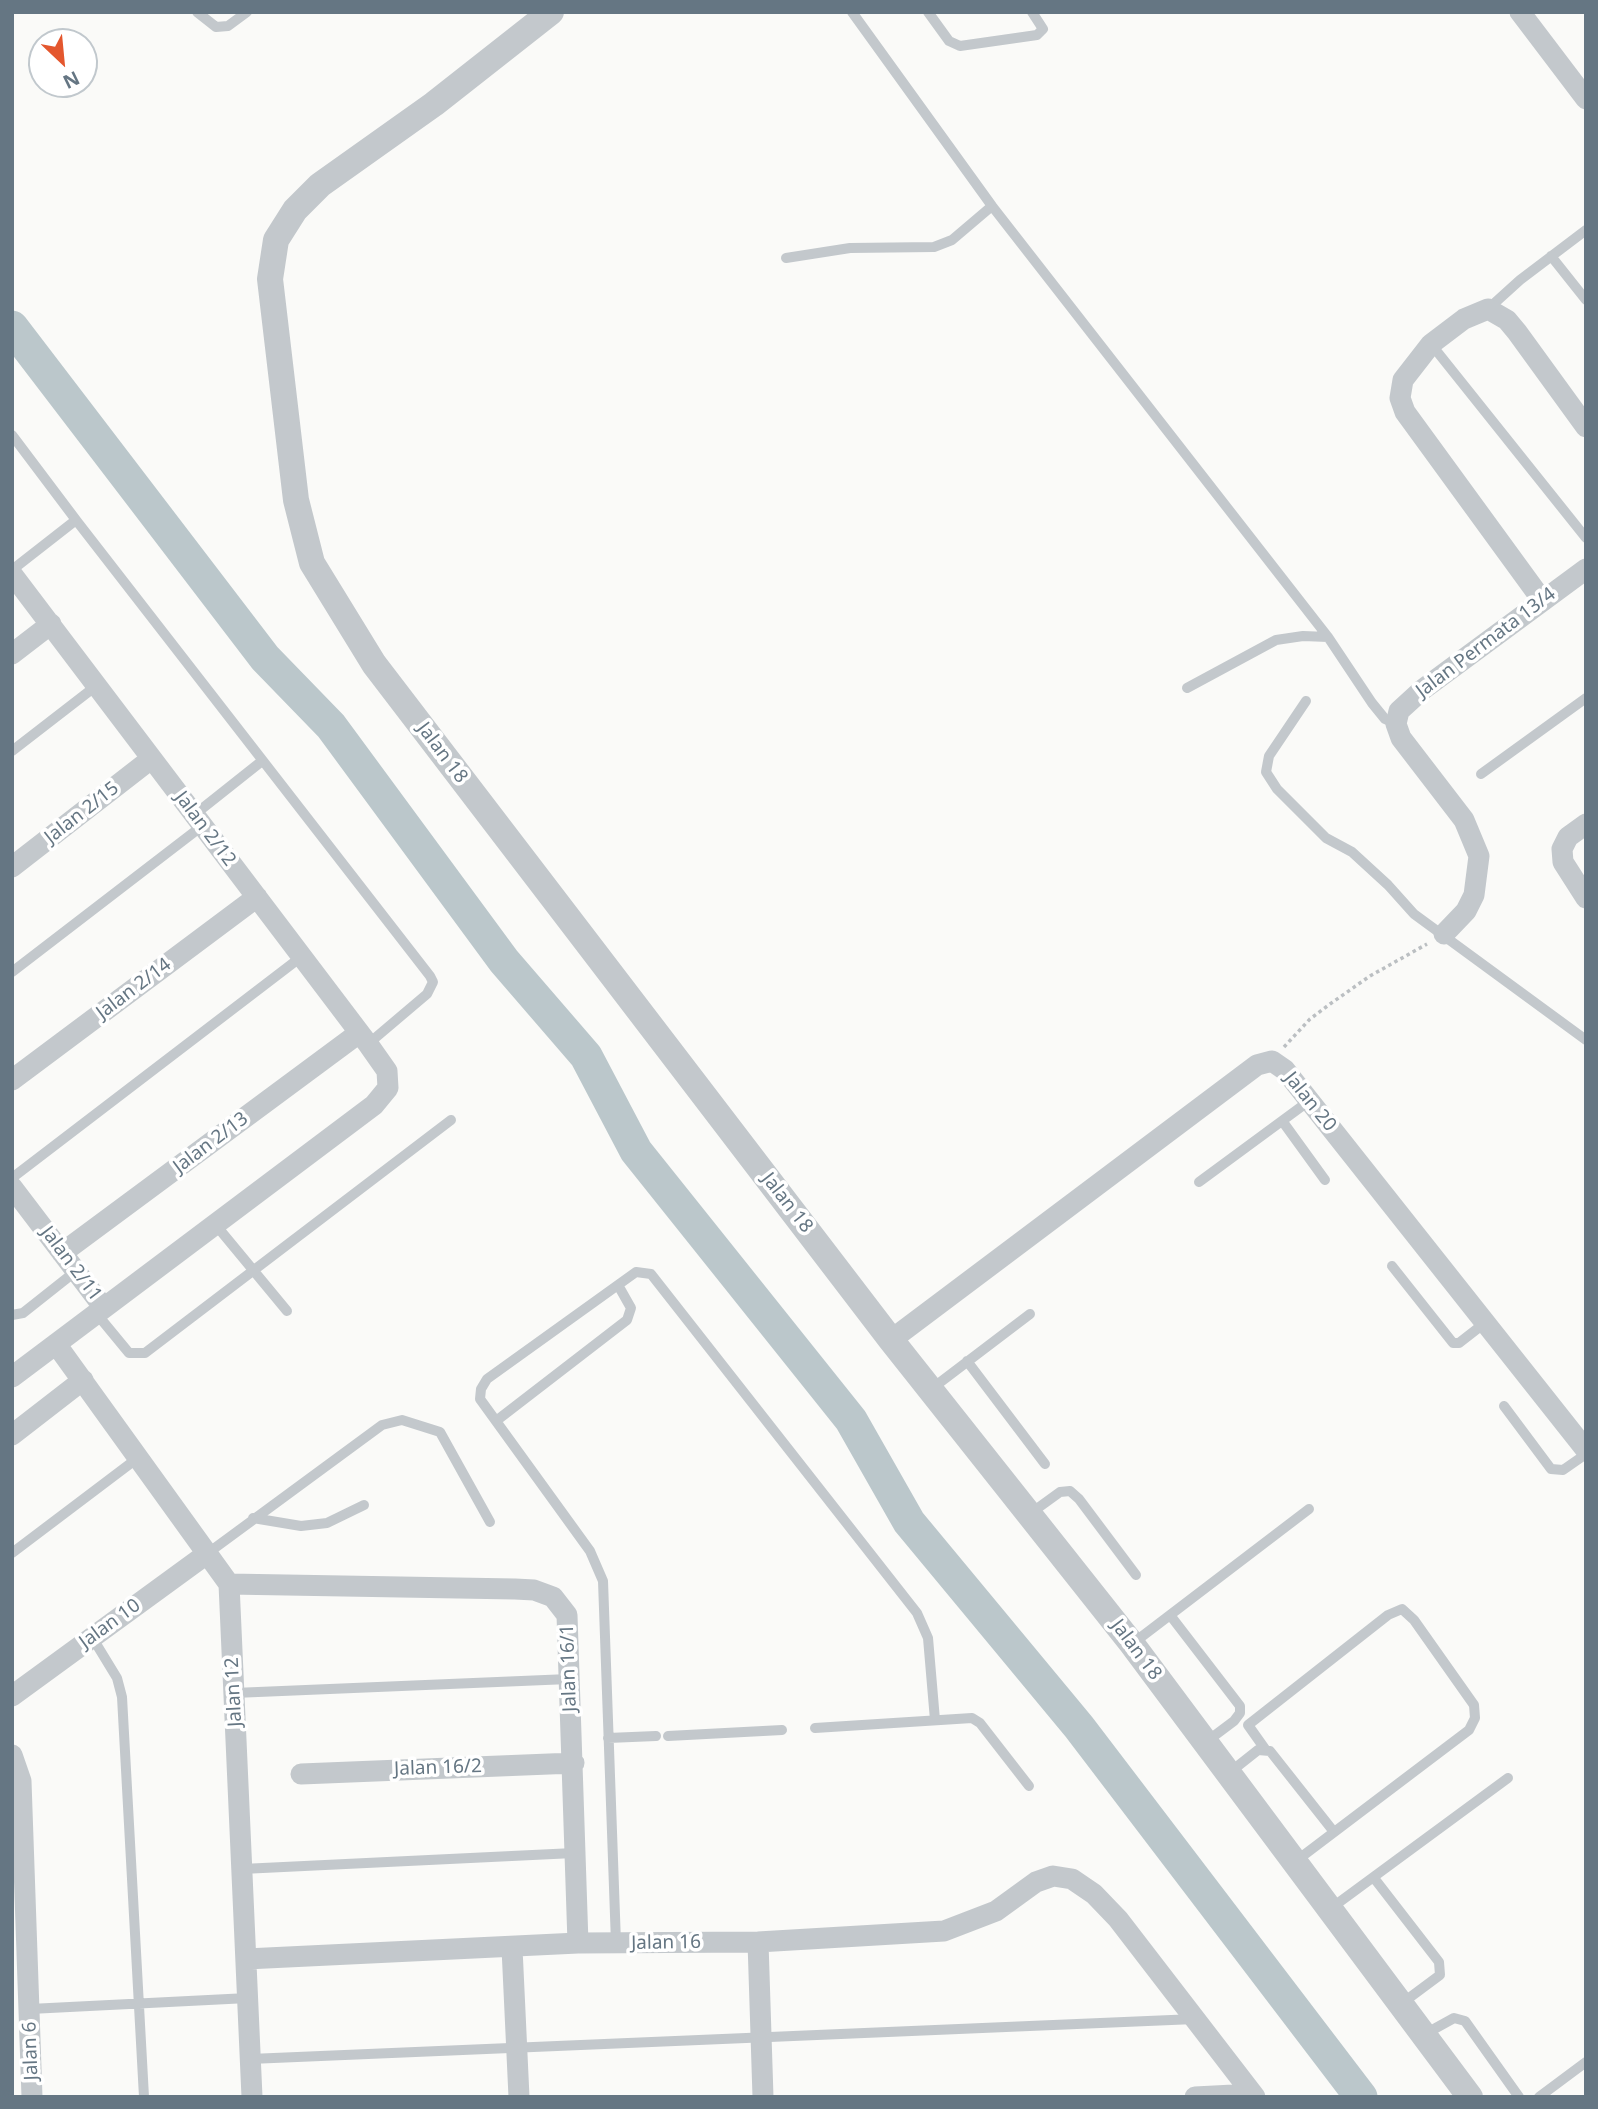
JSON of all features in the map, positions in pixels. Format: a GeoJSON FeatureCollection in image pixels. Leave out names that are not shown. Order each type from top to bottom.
{"type":"FeatureCollection","features":[{"type":"Feature","properties":{"kind":"street","name":"Jalan 18"},"geometry":{"type":"LineString","coordinates":[[551,12],[434,104],[320,186],[295,210],[276,240],[270,279],[296,500],[312,563],[374,664],[891,1340],[1031,1513],[1132,1644],[1470,2097]]}},
{"type":"Feature","properties":{"kind":"street"},"geometry":{"type":"LineString","coordinates":[[1520,12],[1586,99]]}},
{"type":"Feature","properties":{"kind":"street"},"geometry":{"type":"LineString","coordinates":[[1542,600],[1405,412],[1400,398],[1403,380],[1431,344],[1464,319],[1488,309],[1507,320],[1517,332],[1586,427]]}},
{"type":"Feature","properties":{"kind":"street","name":"Jalan Permata 13/4"},"geometry":{"type":"LineString","coordinates":[[1396,724],[1399,711],[1407,702],[1586,569]]}},
{"type":"Feature","properties":{"kind":"street","name":"Jalan 2/12"},"geometry":{"type":"LineString","coordinates":[[12,572],[387,1071],[388,1088],[374,1105],[215,1224]]}},
{"type":"Feature","properties":{"kind":"street"},"geometry":{"type":"LineString","coordinates":[[12,654],[51,625]]}},
{"type":"Feature","properties":{"kind":"street"},"geometry":{"type":"LineString","coordinates":[[1396,724],[1408,750],[1464,820],[1479,856],[1474,895],[1466,911],[1444,934]]}},
{"type":"Feature","properties":{"kind":"street","name":"Jalan 2/15"},"geometry":{"type":"LineString","coordinates":[[12,867],[151,760]]}},
{"type":"Feature","properties":{"kind":"street"},"geometry":{"type":"LineString","coordinates":[[1586,824],[1568,837],[1562,849],[1563,862],[1586,898]]}},
{"type":"Feature","properties":{"kind":"street","name":"Jalan 2/14"},"geometry":{"type":"LineString","coordinates":[[12,1080],[257,897]]}},
{"type":"Feature","properties":{"kind":"street","name":"Jalan 2/13"},"geometry":{"type":"LineString","coordinates":[[62,1253],[364,1039]]}},
{"type":"Feature","properties":{"kind":"street","name":"Jalan 20"},"geometry":{"type":"LineString","coordinates":[[891,1340],[1257,1065],[1272,1061],[1285,1070],[1586,1452]]}},
{"type":"Feature","properties":{"kind":"street","name":"Jalan 2/11"},"geometry":{"type":"LineString","coordinates":[[12,1187],[76,1271],[100,1311]]}},
{"type":"Feature","properties":{"kind":"street"},"geometry":{"type":"LineString","coordinates":[[12,1377],[215,1224]]}},
{"type":"Feature","properties":{"kind":"street"},"geometry":{"type":"LineString","coordinates":[[56,1344],[229,1584]]}},
{"type":"Feature","properties":{"kind":"street"},"geometry":{"type":"LineString","coordinates":[[12,1434],[83,1380]]}},
{"type":"Feature","properties":{"kind":"street","name":"Jalan 10"},"geometry":{"type":"LineString","coordinates":[[12,1696],[208,1553]]}},
{"type":"Feature","properties":{"kind":"street","name":"Jalan 16/1"},"geometry":{"type":"LineString","coordinates":[[229,1584],[534,1590],[553,1597],[567,1615],[578,1943]]}},
{"type":"Feature","properties":{"kind":"street","name":"Jalan 12"},"geometry":{"type":"LineString","coordinates":[[229,1584],[252,2097]]}},
{"type":"Feature","properties":{"kind":"street","name":"Jalan 6"},"geometry":{"type":"LineString","coordinates":[[12,1755],[21,1781],[18,1867],[21,2009],[32,2097]]}},
{"type":"Feature","properties":{"kind":"street","name":"Jalan 16/2"},"geometry":{"type":"LineString","coordinates":[[301,1774],[574,1763]]}},
{"type":"Feature","properties":{"kind":"street","name":"Jalan 16"},"geometry":{"type":"LineString","coordinates":[[246,1959],[578,1943],[758,1942],[944,1931],[996,1911],[1037,1882],[1053,1876],[1072,1879],[1094,1894],[1118,1919],[1198,2019]]}},
{"type":"Feature","properties":{"kind":"street"},"geometry":{"type":"LineString","coordinates":[[758,1942],[763,2097]]}},
{"type":"Feature","properties":{"kind":"street"},"geometry":{"type":"LineString","coordinates":[[512,1948],[519,2097]]}},
{"type":"Feature","properties":{"kind":"street"},"geometry":{"type":"LineString","coordinates":[[1198,2019],[1254,2095]]}},
{"type":"Feature","properties":{"kind":"street"},"geometry":{"type":"LineString","coordinates":[[1195,2097],[1254,2095]]}},
{"type":"Feature","properties":{"kind":"lane"},"geometry":{"type":"LineString","coordinates":[[197,12],[216,27],[228,26],[247,12]]}},
{"type":"Feature","properties":{"kind":"lane"},"geometry":{"type":"LineString","coordinates":[[852,12],[992,206],[1328,637],[1372,703],[1385,719],[1396,724]]}},
{"type":"Feature","properties":{"kind":"lane"},"geometry":{"type":"LineString","coordinates":[[928,12],[949,41],[960,46],[1037,35],[1043,29],[1032,12]]}},
{"type":"Feature","properties":{"kind":"lane"},"geometry":{"type":"LineString","coordinates":[[786,258],[850,248],[934,247],[952,240],[992,206]]}},
{"type":"Feature","properties":{"kind":"lane"},"geometry":{"type":"LineString","coordinates":[[1488,309],[1586,230]]}},
{"type":"Feature","properties":{"kind":"lane"},"geometry":{"type":"LineString","coordinates":[[1551,256],[1586,300]]}},
{"type":"Feature","properties":{"kind":"lane"},"geometry":{"type":"LineString","coordinates":[[1431,344],[1586,538]]}},
{"type":"Feature","properties":{"kind":"lane"},"geometry":{"type":"LineString","coordinates":[[12,435],[433,982],[427,994],[364,1039]]}},
{"type":"Feature","properties":{"kind":"lane"},"geometry":{"type":"LineString","coordinates":[[12,572],[76,520]]}},
{"type":"Feature","properties":{"kind":"lane"},"geometry":{"type":"LineString","coordinates":[[1187,688],[1276,640],[1303,636],[1328,637]]}},
{"type":"Feature","properties":{"kind":"lane"},"geometry":{"type":"LineString","coordinates":[[12,751],[96,686]]}},
{"type":"Feature","properties":{"kind":"lane"},"geometry":{"type":"LineString","coordinates":[[1481,774],[1586,698]]}},
{"type":"Feature","properties":{"kind":"lane"},"geometry":{"type":"LineString","coordinates":[[1306,701],[1269,756],[1266,772],[1277,789],[1326,838],[1352,852],[1388,885],[1414,915],[1444,934],[1586,1040]]}},
{"type":"Feature","properties":{"kind":"lane"},"geometry":{"type":"LineString","coordinates":[[12,972],[198,821],[262,761]]}},
{"type":"Feature","properties":{"kind":"lane"},"geometry":{"type":"LineString","coordinates":[[12,1178],[301,957]]}},
{"type":"Feature","properties":{"kind":"lane"},"geometry":{"type":"LineString","coordinates":[[1199,1182],[1309,1101]]}},
{"type":"Feature","properties":{"kind":"lane"},"geometry":{"type":"LineString","coordinates":[[100,1311],[129,1353],[145,1353],[451,1120]]}},
{"type":"Feature","properties":{"kind":"lane"},"geometry":{"type":"LineString","coordinates":[[1283,1122],[1325,1180]]}},
{"type":"Feature","properties":{"kind":"lane"},"geometry":{"type":"LineString","coordinates":[[215,1224],[287,1311]]}},
{"type":"Feature","properties":{"kind":"lane"},"geometry":{"type":"LineString","coordinates":[[1392,1266],[1453,1343],[1459,1343],[1486,1322]]}},
{"type":"Feature","properties":{"kind":"lane"},"geometry":{"type":"LineString","coordinates":[[12,1315],[23,1313],[76,1271]]}},
{"type":"Feature","properties":{"kind":"lane"},"geometry":{"type":"LineString","coordinates":[[616,1943],[604,1598],[598,1566],[480,1399],[481,1389],[487,1378],[636,1272],[651,1274],[917,1613],[928,1638],[935,1720]]}},
{"type":"Feature","properties":{"kind":"lane"},"geometry":{"type":"LineString","coordinates":[[496,1421],[627,1320],[632,1308],[618,1285]]}},
{"type":"Feature","properties":{"kind":"lane"},"geometry":{"type":"LineString","coordinates":[[930,1390],[1030,1314]]}},
{"type":"Feature","properties":{"kind":"lane"},"geometry":{"type":"LineString","coordinates":[[967,1361],[1045,1464]]}},
{"type":"Feature","properties":{"kind":"lane"},"geometry":{"type":"LineString","coordinates":[[1504,1406],[1551,1469],[1563,1470],[1586,1452]]}},
{"type":"Feature","properties":{"kind":"lane"},"geometry":{"type":"LineString","coordinates":[[208,1553],[382,1425],[402,1420],[440,1432],[490,1521]]}},
{"type":"Feature","properties":{"kind":"lane"},"geometry":{"type":"LineString","coordinates":[[12,1553],[139,1457]]}},
{"type":"Feature","properties":{"kind":"lane"},"geometry":{"type":"LineString","coordinates":[[1031,1513],[1060,1492],[1070,1491],[1079,1499],[1136,1575]]}},
{"type":"Feature","properties":{"kind":"lane"},"geometry":{"type":"LineString","coordinates":[[253,1518],[301,1526],[327,1523],[364,1505]]}},
{"type":"Feature","properties":{"kind":"lane"},"geometry":{"type":"LineString","coordinates":[[1132,1644],[1309,1509]]}},
{"type":"Feature","properties":{"kind":"lane"},"geometry":{"type":"LineString","coordinates":[[1296,1861],[1469,1730],[1475,1718],[1474,1705],[1414,1620],[1402,1609],[1388,1615],[1248,1725],[1334,1832]]}},
{"type":"Feature","properties":{"kind":"lane"},"geometry":{"type":"LineString","coordinates":[[1170,1615],[1240,1706],[1240,1713],[1234,1721],[1206,1742]]}},
{"type":"Feature","properties":{"kind":"lane"},"geometry":{"type":"LineString","coordinates":[[92,1637],[117,1678],[121,1697],[144,2097]]}},
{"type":"Feature","properties":{"kind":"lane"},"geometry":{"type":"LineString","coordinates":[[234,1693],[569,1679]]}},
{"type":"Feature","properties":{"kind":"lane"},"geometry":{"type":"LineString","coordinates":[[816,1728],[972,1718],[979,1723],[1029,1786]]}},
{"type":"Feature","properties":{"kind":"lane"},"geometry":{"type":"LineString","coordinates":[[668,1736],[782,1730]]}},
{"type":"Feature","properties":{"kind":"lane"},"geometry":{"type":"LineString","coordinates":[[608,1738],[656,1736]]}},
{"type":"Feature","properties":{"kind":"lane"},"geometry":{"type":"LineString","coordinates":[[1229,1773],[1258,1750],[1265,1749]]}},
{"type":"Feature","properties":{"kind":"lane"},"geometry":{"type":"LineString","coordinates":[[1330,1909],[1508,1777]]}},
{"type":"Feature","properties":{"kind":"lane"},"geometry":{"type":"LineString","coordinates":[[242,1869],[574,1853]]}},
{"type":"Feature","properties":{"kind":"lane"},"geometry":{"type":"LineString","coordinates":[[1374,1878],[1439,1962],[1440,1975],[1401,2004]]}},
{"type":"Feature","properties":{"kind":"lane"},"geometry":{"type":"LineString","coordinates":[[21,2009],[248,1998]]}},
{"type":"Feature","properties":{"kind":"lane"},"geometry":{"type":"LineString","coordinates":[[1424,2035],[1454,2018],[1465,2021],[1519,2097]]}},
{"type":"Feature","properties":{"kind":"lane"},"geometry":{"type":"LineString","coordinates":[[250,2059],[1198,2019]]}},
{"type":"Feature","properties":{"kind":"lane"},"geometry":{"type":"LineString","coordinates":[[1539,2097],[1586,2062]]}},
{"type":"Feature","properties":{"kind":"path"},"geometry":{"type":"LineString","coordinates":[[1272,1061],[1310,1019],[1329,1004],[1370,976],[1444,934]]}},
{"type":"Feature","properties":{"kind":"waterway"},"geometry":{"type":"LineString","coordinates":[[12,327],[265,658],[331,726],[504,961],[586,1056],[636,1151],[851,1420],[909,1522],[1079,1727],[1361,2097]]}}]}
